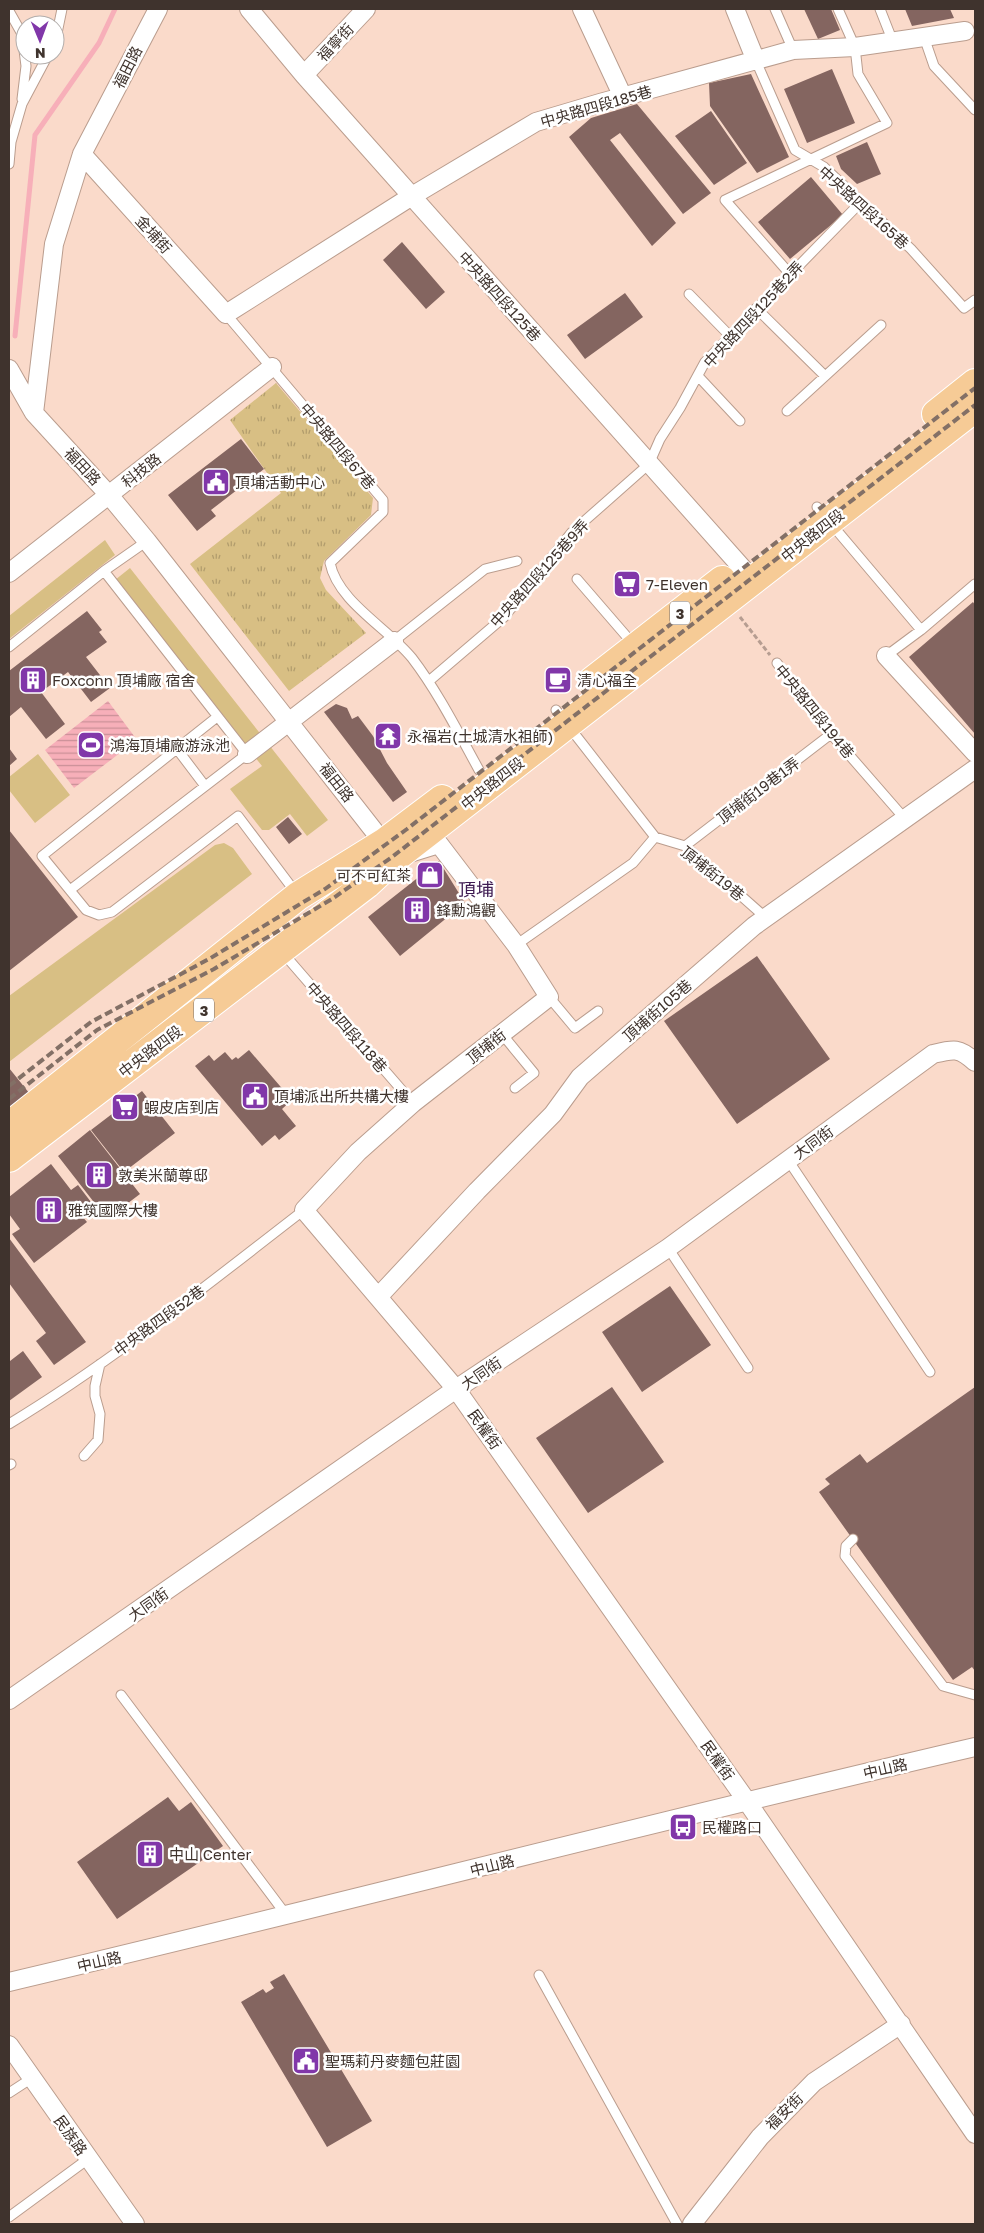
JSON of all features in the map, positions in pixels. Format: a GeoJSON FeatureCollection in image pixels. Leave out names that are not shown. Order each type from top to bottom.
{"type":"FeatureCollection","features":[{"type":"Feature","properties":{"kind":"main road","name":"中央路四段"},"geometry":{"type":"LineString","coordinates":[[823,515],[975,383]]}},
{"type":"Feature","properties":{"kind":"main road","name":"中央路四段"},"geometry":{"type":"LineString","coordinates":[[11,1142],[281,951],[367,884],[390,850],[479,770],[562,717],[636,647],[746,573],[823,515],[975,408]]}},
{"type":"Feature","properties":{"kind":"main road","name":"中央路四段"},"geometry":{"type":"LineString","coordinates":[[11,1142],[298,896],[390,850],[562,717],[727,600],[746,573]]}},
{"type":"Feature","properties":{"kind":"street","name":"福田路"},"geometry":{"type":"LineString","coordinates":[[158,9],[82,154],[54,244],[34,413],[110,495],[147,540],[390,850]]}},
{"type":"Feature","properties":{"kind":"street","name":"中央路四段125巷"},"geometry":{"type":"LineString","coordinates":[[249,9],[304,75],[746,573]]}},
{"type":"Feature","properties":{"kind":"street","name":"福寧街"},"geometry":{"type":"LineString","coordinates":[[304,75],[366,9]]}},
{"type":"Feature","properties":{"kind":"street"},"geometry":{"type":"LineString","coordinates":[[582,9],[623,97]]}},
{"type":"Feature","properties":{"kind":"street"},"geometry":{"type":"LineString","coordinates":[[734,9],[756,61]]}},
{"type":"Feature","properties":{"kind":"street","name":"中央路四段185巷"},"geometry":{"type":"LineString","coordinates":[[226,314],[412,196],[536,122],[793,50],[855,47],[965,31]]}},
{"type":"Feature","properties":{"kind":"street","name":"金埔街"},"geometry":{"type":"LineString","coordinates":[[82,154],[226,314]]}},
{"type":"Feature","properties":{"kind":"street","name":"科技路"},"geometry":{"type":"LineString","coordinates":[[9,573],[272,367]]}},
{"type":"Feature","properties":{"kind":"street"},"geometry":{"type":"LineString","coordinates":[[9,369],[34,413]]}},
{"type":"Feature","properties":{"kind":"street"},"geometry":{"type":"LineString","coordinates":[[246,754],[394,640]]}},
{"type":"Feature","properties":{"kind":"street"},"geometry":{"type":"LineString","coordinates":[[886,656],[975,753]]}},
{"type":"Feature","properties":{"kind":"street","name":"頂埔街105巷"},"geometry":{"type":"LineString","coordinates":[[380,1296],[477,1191],[553,1114],[580,1077],[766,918],[975,769]]}},
{"type":"Feature","properties":{"kind":"street"},"geometry":{"type":"LineString","coordinates":[[390,850],[439,844],[516,946],[549,997]]}},
{"type":"Feature","properties":{"kind":"street","name":"頂埔街"},"geometry":{"type":"LineString","coordinates":[[304,1210],[358,1152],[413,1104],[549,997]]}},
{"type":"Feature","properties":{"kind":"street","name":"大同街"},"geometry":{"type":"LineString","coordinates":[[9,1700],[456,1389],[668,1248],[934,1054],[954,1049],[966,1054],[975,1062]]}},
{"type":"Feature","properties":{"kind":"street"},"geometry":{"type":"LineString","coordinates":[[304,1210],[380,1296],[456,1389]]}},
{"type":"Feature","properties":{"kind":"street","name":"民權街"},"geometry":{"type":"LineString","coordinates":[[456,1389],[746,1800],[975,2134]]}},
{"type":"Feature","properties":{"kind":"street","name":"中山路"},"geometry":{"type":"LineString","coordinates":[[9,1982],[287,1916],[746,1800],[975,1747]]}},
{"type":"Feature","properties":{"kind":"street","name":"福安街"},"geometry":{"type":"LineString","coordinates":[[692,2224],[760,2137],[814,2082],[900,2024]]}},
{"type":"Feature","properties":{"kind":"street","name":"民族路"},"geometry":{"type":"LineString","coordinates":[[9,2044],[135,2224]]}},
{"type":"Feature","properties":{"kind":"lane"},"geometry":{"type":"LineString","coordinates":[[775,9],[793,50]]}},
{"type":"Feature","properties":{"kind":"lane"},"geometry":{"type":"LineString","coordinates":[[838,9],[855,47]]}},
{"type":"Feature","properties":{"kind":"lane"},"geometry":{"type":"LineString","coordinates":[[880,9],[893,42]]}},
{"type":"Feature","properties":{"kind":"lane"},"geometry":{"type":"LineString","coordinates":[[9,11],[22,34],[26,66],[22,104],[11,142],[9,164]]}},
{"type":"Feature","properties":{"kind":"lane"},"geometry":{"type":"LineString","coordinates":[[924,37],[934,66],[975,110]]}},
{"type":"Feature","properties":{"kind":"lane","name":"中央路四段165巷"},"geometry":{"type":"LineString","coordinates":[[808,159],[887,123],[858,74],[855,47]]}},
{"type":"Feature","properties":{"kind":"lane"},"geometry":{"type":"LineString","coordinates":[[756,61],[795,150],[808,159],[726,200],[790,274]]}},
{"type":"Feature","properties":{"kind":"lane"},"geometry":{"type":"LineString","coordinates":[[22,104],[43,65]]}},
{"type":"Feature","properties":{"kind":"lane","name":"中央路四段165巷"},"geometry":{"type":"LineString","coordinates":[[808,159],[824,167],[860,203],[911,249],[964,308],[975,300]]}},
{"type":"Feature","properties":{"kind":"lane","name":"中央路四段125巷2弄"},"geometry":{"type":"LineString","coordinates":[[649,464],[660,439],[705,362],[860,203]]}},
{"type":"Feature","properties":{"kind":"lane"},"geometry":{"type":"LineString","coordinates":[[689,294],[730,336]]}},
{"type":"Feature","properties":{"kind":"lane"},"geometry":{"type":"LineString","coordinates":[[756,308],[825,376]]}},
{"type":"Feature","properties":{"kind":"lane","name":"中央路四段67巷"},"geometry":{"type":"LineString","coordinates":[[226,314],[383,500],[383,512],[330,563],[332,574],[347,594],[410,656],[429,681],[479,770]]}},
{"type":"Feature","properties":{"kind":"lane"},"geometry":{"type":"LineString","coordinates":[[787,411],[881,325]]}},
{"type":"Feature","properties":{"kind":"lane"},"geometry":{"type":"LineString","coordinates":[[698,376],[740,421]]}},
{"type":"Feature","properties":{"kind":"lane","name":"中央路四段125巷9弄"},"geometry":{"type":"LineString","coordinates":[[429,681],[504,617],[572,532],[649,464]]}},
{"type":"Feature","properties":{"kind":"lane"},"geometry":{"type":"LineString","coordinates":[[823,515],[921,630]]}},
{"type":"Feature","properties":{"kind":"lane"},"geometry":{"type":"LineString","coordinates":[[9,647],[104,571],[147,540]]}},
{"type":"Feature","properties":{"kind":"lane"},"geometry":{"type":"LineString","coordinates":[[394,640],[485,569],[517,561]]}},
{"type":"Feature","properties":{"kind":"lane"},"geometry":{"type":"LineString","coordinates":[[70,890],[246,754],[104,571]]}},
{"type":"Feature","properties":{"kind":"lane"},"geometry":{"type":"LineString","coordinates":[[577,579],[636,647]]}},
{"type":"Feature","properties":{"kind":"lane"},"geometry":{"type":"LineString","coordinates":[[886,656],[921,630],[975,584]]}},
{"type":"Feature","properties":{"kind":"lane","name":"中央路四段194巷"},"geometry":{"type":"LineString","coordinates":[[777,664],[832,734],[905,819]]}},
{"type":"Feature","properties":{"kind":"lane"},"geometry":{"type":"LineString","coordinates":[[217,717],[42,856],[86,910],[99,914],[112,912],[238,816],[298,896]]}},
{"type":"Feature","properties":{"kind":"lane"},"geometry":{"type":"LineString","coordinates":[[516,946],[633,863],[655,837],[562,717]]}},
{"type":"Feature","properties":{"kind":"lane","name":"頂埔街19巷1弄"},"geometry":{"type":"LineString","coordinates":[[684,846],[832,734]]}},
{"type":"Feature","properties":{"kind":"lane"},"geometry":{"type":"LineString","coordinates":[[176,749],[205,786]]}},
{"type":"Feature","properties":{"kind":"lane","name":"頂埔街19巷"},"geometry":{"type":"LineString","coordinates":[[655,837],[684,846],[766,918]]}},
{"type":"Feature","properties":{"kind":"lane","name":"中央路四段118巷"},"geometry":{"type":"LineString","coordinates":[[281,951],[413,1104]]}},
{"type":"Feature","properties":{"kind":"lane"},"geometry":{"type":"LineString","coordinates":[[549,997],[575,1028],[598,1011]]}},
{"type":"Feature","properties":{"kind":"lane"},"geometry":{"type":"LineString","coordinates":[[502,1034],[534,1073],[515,1088]]}},
{"type":"Feature","properties":{"kind":"lane"},"geometry":{"type":"LineString","coordinates":[[788,1160],[930,1372]]}},
{"type":"Feature","properties":{"kind":"lane","name":"中央路四段52巷"},"geometry":{"type":"LineString","coordinates":[[9,1424],[55,1396],[100,1364],[304,1210]]}},
{"type":"Feature","properties":{"kind":"lane"},"geometry":{"type":"LineString","coordinates":[[668,1248],[748,1368]]}},
{"type":"Feature","properties":{"kind":"lane"},"geometry":{"type":"LineString","coordinates":[[84,1456],[98,1440],[100,1433],[100,1414],[95,1396],[100,1364]]}},
{"type":"Feature","properties":{"kind":"lane"},"geometry":{"type":"LineString","coordinates":[[853,1539],[846,1546],[845,1556],[943,1686],[975,1695]]}},
{"type":"Feature","properties":{"kind":"lane"},"geometry":{"type":"LineString","coordinates":[[121,1695],[287,1916]]}},
{"type":"Feature","properties":{"kind":"lane"},"geometry":{"type":"LineString","coordinates":[[539,1974],[677,2224]]}},
{"type":"Feature","properties":{"kind":"lane"},"geometry":{"type":"LineString","coordinates":[[9,2094],[32,2078]]}},
{"type":"Feature","properties":{"kind":"lane"},"geometry":{"type":"LineString","coordinates":[[9,2217],[88,2159]]}},
{"type":"Feature","properties":{"kind":"path","name":"中央路四段194巷"},"geometry":{"type":"LineString","coordinates":[[727,600],[777,664]]}},
{"type":"Feature","properties":{"kind":"green space"},"geometry":{"type":"Polygon","coordinates":[[[276,383],[373,498],[371,515],[324,561],[320,578],[326,590],[366,633],[289,691],[190,564],[281,493],[230,420],[276,383]]]}},
{"type":"Feature","properties":{"kind":"green space"},"geometry":{"type":"Polygon","coordinates":[[[105,540],[115,555],[9,639],[9,616],[105,540]]]}},
{"type":"Feature","properties":{"kind":"green space"},"geometry":{"type":"Polygon","coordinates":[[[130,568],[328,820],[307,836],[290,814],[269,830],[262,830],[230,789],[262,766],[115,580],[130,568]]]}},
{"type":"Feature","properties":{"kind":"green space"},"geometry":{"type":"Polygon","coordinates":[[[38,754],[70,795],[35,823],[9,790],[9,777],[38,754]]]}},
{"type":"Feature","properties":{"kind":"green space"},"geometry":{"type":"Polygon","coordinates":[[[224,843],[233,848],[252,874],[9,1062],[9,996],[215,845],[224,843]]]}},
{"type":"Feature","properties":{"kind":"shaded area","name":"鴻海頂埔廠游泳池"},"geometry":{"type":"Polygon","coordinates":[[[108,701],[137,740],[74,788],[45,750],[108,701]]]}},
{"type":"Feature","properties":{"kind":"building"},"geometry":{"type":"Polygon","coordinates":[[[804,9],[831,9],[840,30],[818,39],[804,9]]]}},
{"type":"Feature","properties":{"kind":"building"},"geometry":{"type":"Polygon","coordinates":[[[905,9],[950,9],[954,18],[912,26],[905,9]]]}},
{"type":"Feature","properties":{"kind":"building"},"geometry":{"type":"Polygon","coordinates":[[[832,69],[855,123],[807,143],[784,89],[832,69]]]}},
{"type":"Feature","properties":{"kind":"building"},"geometry":{"type":"Polygon","coordinates":[[[751,74],[789,157],[757,173],[710,106],[709,83],[751,74]]]}},
{"type":"Feature","properties":{"kind":"building"},"geometry":{"type":"Polygon","coordinates":[[[637,104],[711,193],[683,214],[620,133],[610,140],[676,223],[652,246],[569,137],[591,118],[637,104]]]}},
{"type":"Feature","properties":{"kind":"building"},"geometry":{"type":"Polygon","coordinates":[[[711,111],[747,163],[714,185],[675,136],[711,111]]]}},
{"type":"Feature","properties":{"kind":"building"},"geometry":{"type":"Polygon","coordinates":[[[867,142],[881,174],[857,184],[841,169],[836,156],[867,142]]]}},
{"type":"Feature","properties":{"kind":"building"},"geometry":{"type":"Polygon","coordinates":[[[811,177],[843,215],[790,259],[758,222],[811,177]]]}},
{"type":"Feature","properties":{"kind":"building"},"geometry":{"type":"Polygon","coordinates":[[[402,242],[445,292],[426,309],[383,260],[402,242]]]}},
{"type":"Feature","properties":{"kind":"building"},"geometry":{"type":"Polygon","coordinates":[[[625,293],[643,317],[585,359],[567,335],[625,293]]]}},
{"type":"Feature","properties":{"kind":"building","name":"頂埔活動中心"},"geometry":{"type":"Polygon","coordinates":[[[241,439],[264,469],[211,510],[216,516],[197,531],[168,495],[241,439]]]}},
{"type":"Feature","properties":{"kind":"building"},"geometry":{"type":"Polygon","coordinates":[[[973,602],[975,605],[975,734],[909,657],[973,602]]]}},
{"type":"Feature","properties":{"kind":"building","name":"Foxconn 頂埔廠 宿舍"},"geometry":{"type":"Polygon","coordinates":[[[87,611],[102,630],[99,632],[107,642],[86,657],[110,688],[91,702],[68,672],[41,692],[65,724],[46,739],[21,707],[9,717],[9,671],[87,611]]]}},
{"type":"Feature","properties":{"kind":"building"},"geometry":{"type":"Polygon","coordinates":[[[336,704],[347,708],[352,719],[358,716],[373,736],[387,763],[407,792],[393,802],[324,712],[336,704]]]}},
{"type":"Feature","properties":{"kind":"building"},"geometry":{"type":"Polygon","coordinates":[[[9,748],[17,759],[9,766],[9,748]]]}},
{"type":"Feature","properties":{"kind":"building"},"geometry":{"type":"Polygon","coordinates":[[[288,817],[302,834],[289,844],[276,827],[288,817]]]}},
{"type":"Feature","properties":{"kind":"building"},"geometry":{"type":"Polygon","coordinates":[[[9,830],[78,917],[9,971],[9,830]]]}},
{"type":"Feature","properties":{"kind":"building","name":"鋒勳鴻觀"},"geometry":{"type":"Polygon","coordinates":[[[439,861],[465,903],[400,956],[368,917],[439,861]]]}},
{"type":"Feature","properties":{"kind":"building"},"geometry":{"type":"Polygon","coordinates":[[[757,956],[830,1059],[737,1124],[664,1021],[757,956]]]}},
{"type":"Feature","properties":{"kind":"building","name":"頂埔派出所共構大樓"},"geometry":{"type":"Polygon","coordinates":[[[249,1050],[292,1100],[282,1109],[296,1126],[279,1140],[275,1135],[262,1146],[195,1066],[209,1055],[214,1061],[225,1052],[232,1060],[236,1057],[238,1059],[249,1050]]]}},
{"type":"Feature","properties":{"kind":"building"},"geometry":{"type":"Polygon","coordinates":[[[9,1068],[46,1114],[9,1143],[9,1068]]]}},
{"type":"Feature","properties":{"kind":"building"},"geometry":{"type":"Polygon","coordinates":[[[142,1091],[175,1133],[124,1172],[91,1130],[142,1091]]]}},
{"type":"Feature","properties":{"kind":"building","name":"敦美米蘭尊邸"},"geometry":{"type":"Polygon","coordinates":[[[90,1130],[140,1194],[107,1219],[58,1156],[90,1130]]]}},
{"type":"Feature","properties":{"kind":"building","name":"雅筑國際大樓"},"geometry":{"type":"Polygon","coordinates":[[[51,1164],[71,1190],[78,1185],[94,1206],[81,1215],[87,1222],[34,1263],[12,1234],[20,1229],[9,1214],[9,1197],[51,1164]]]}},
{"type":"Feature","properties":{"kind":"building"},"geometry":{"type":"Polygon","coordinates":[[[9,1238],[86,1342],[54,1365],[36,1341],[46,1333],[9,1283],[9,1238]]]}},
{"type":"Feature","properties":{"kind":"building"},"geometry":{"type":"Polygon","coordinates":[[[670,1286],[711,1345],[642,1392],[602,1332],[670,1286]]]}},
{"type":"Feature","properties":{"kind":"building"},"geometry":{"type":"Polygon","coordinates":[[[23,1351],[42,1377],[9,1401],[9,1359],[10,1361],[23,1351]]]}},
{"type":"Feature","properties":{"kind":"building"},"geometry":{"type":"Polygon","coordinates":[[[612,1387],[664,1462],[588,1513],[536,1438],[612,1387]]]}},
{"type":"Feature","properties":{"kind":"building"},"geometry":{"type":"Polygon","coordinates":[[[975,1387],[975,1671],[972,1667],[953,1680],[819,1492],[830,1484],[825,1479],[860,1454],[867,1463],[975,1387]]]}},
{"type":"Feature","properties":{"kind":"building","name":"中山 Center"},"geometry":{"type":"Polygon","coordinates":[[[168,1797],[179,1811],[191,1802],[223,1846],[117,1919],[77,1862],[168,1797]]]}},
{"type":"Feature","properties":{"kind":"building","name":"聖瑪莉丹麥麵包莊園"},"geometry":{"type":"Polygon","coordinates":[[[284,1974],[372,2121],[327,2147],[241,2002],[263,1989],[266,1993],[274,1988],[270,1982],[284,1974]]]}},
{"type":"Feature","properties":{"kind":"waterway"},"geometry":{"type":"LineString","coordinates":[[15,336],[35,135],[99,43],[115,9]]}},
{"type":"Feature","properties":{"kind":"railway"},"geometry":{"type":"LineString","coordinates":[[9,1086],[91,1022],[209,959],[325,889],[407,829],[975,388]]}},
{"type":"Feature","properties":{"kind":"railway"},"geometry":{"type":"LineString","coordinates":[[9,1099],[97,1030],[214,969],[332,899],[392,857],[975,405]]}},
{"type":"Feature","properties":{"kind":"place","name":"頂埔活動中心"},"geometry":{"type":"Point","coordinates":[216,482]}},
{"type":"Feature","properties":{"kind":"place","name":"7-Eleven"},"geometry":{"type":"Point","coordinates":[627,584]}},
{"type":"Feature","properties":{"kind":"place","name":"Foxconn 頂埔廠 宿舍"},"geometry":{"type":"Point","coordinates":[33,680]}},
{"type":"Feature","properties":{"kind":"place","name":"清心福全"},"geometry":{"type":"Point","coordinates":[558,680]}},
{"type":"Feature","properties":{"kind":"place","name":"永福岩(土城清水祖師)"},"geometry":{"type":"Point","coordinates":[388,736]}},
{"type":"Feature","properties":{"kind":"place","name":"鴻海頂埔廠游泳池"},"geometry":{"type":"Point","coordinates":[91,745]}},
{"type":"Feature","properties":{"kind":"place","name":"可不可紅茶"},"geometry":{"type":"Point","coordinates":[430,875]}},
{"type":"Feature","properties":{"kind":"place","name":"鋒勳鴻觀"},"geometry":{"type":"Point","coordinates":[417,910]}},
{"type":"Feature","properties":{"kind":"place","name":"頂埔派出所共構大樓"},"geometry":{"type":"Point","coordinates":[255,1096]}},
{"type":"Feature","properties":{"kind":"place","name":"蝦皮店到店"},"geometry":{"type":"Point","coordinates":[125,1107]}},
{"type":"Feature","properties":{"kind":"place","name":"敦美米蘭尊邸"},"geometry":{"type":"Point","coordinates":[99,1175]}},
{"type":"Feature","properties":{"kind":"place","name":"雅筑國際大樓"},"geometry":{"type":"Point","coordinates":[49,1210]}},
{"type":"Feature","properties":{"kind":"place","name":"民權路口"},"geometry":{"type":"Point","coordinates":[683,1827]}},
{"type":"Feature","properties":{"kind":"place","name":"中山 Center"},"geometry":{"type":"Point","coordinates":[150,1854]}},
{"type":"Feature","properties":{"kind":"place","name":"聖瑪莉丹麥麵包莊園"},"geometry":{"type":"Point","coordinates":[306,2061]}},
{"type":"Feature","properties":{"kind":"district","name":"頂埔"},"geometry":{"type":"Point","coordinates":[476,889]}}]}
